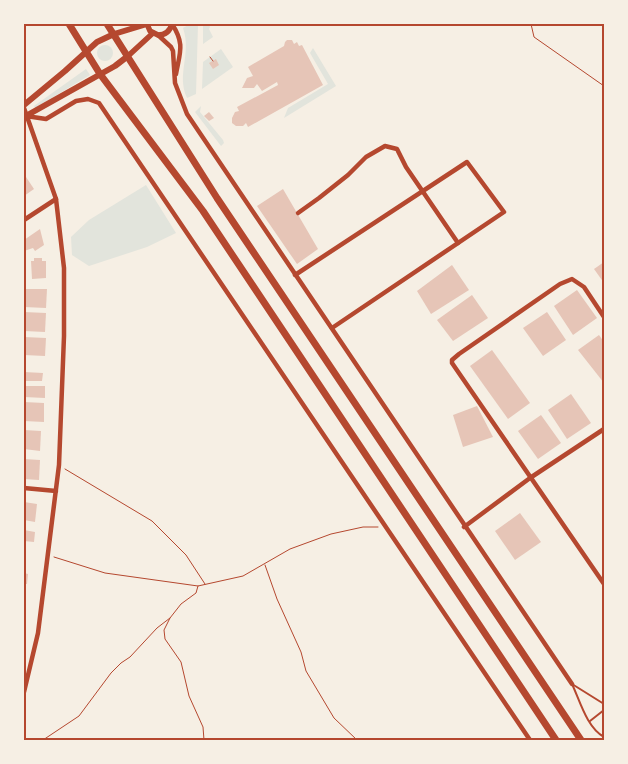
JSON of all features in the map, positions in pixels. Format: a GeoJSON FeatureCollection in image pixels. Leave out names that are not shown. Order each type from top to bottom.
{"type":"FeatureCollection","features":[{"type":"Feature","properties":{"kind":"highway"},"geometry":{"type":"LineString","coordinates":[[68,24],[100,74],[203,211],[556,740]]}},
{"type":"Feature","properties":{"kind":"highway"},"geometry":{"type":"LineString","coordinates":[[106,24],[217,198],[582,740]]}},
{"type":"Feature","properties":{"kind":"main road"},"geometry":{"type":"LineString","coordinates":[[24,106],[97,42],[114,34]]}},
{"type":"Feature","properties":{"kind":"main road"},"geometry":{"type":"LineString","coordinates":[[25,116],[128,56]]}},
{"type":"Feature","properties":{"kind":"street"},"geometry":{"type":"LineString","coordinates":[[114,34],[147,24],[155,34],[171,46],[173,50],[175,83],[187,114],[464,527],[572,684]]}},
{"type":"Feature","properties":{"kind":"street"},"geometry":{"type":"LineString","coordinates":[[128,56],[155,34],[169,31],[172,24]]}},
{"type":"Feature","properties":{"kind":"street"},"geometry":{"type":"LineString","coordinates":[[172,24],[181,43],[175,83]]}},
{"type":"Feature","properties":{"kind":"street"},"geometry":{"type":"LineString","coordinates":[[25,116],[46,119],[76,101],[88,99],[99,103],[530,740]]}},
{"type":"Feature","properties":{"kind":"street"},"geometry":{"type":"LineString","coordinates":[[24,106],[25,116],[56,199],[64,268],[64,336],[59,465],[38,633],[24,692]]}},
{"type":"Feature","properties":{"kind":"street"},"geometry":{"type":"LineString","coordinates":[[298,212],[320,198],[366,157],[385,146],[397,149],[406,167],[458,243]]}},
{"type":"Feature","properties":{"kind":"street"},"geometry":{"type":"LineString","coordinates":[[295,275],[467,162],[504,212],[332,328]]}},
{"type":"Feature","properties":{"kind":"street"},"geometry":{"type":"LineString","coordinates":[[24,220],[56,199]]}},
{"type":"Feature","properties":{"kind":"street"},"geometry":{"type":"LineString","coordinates":[[604,317],[584,288],[572,279],[560,284],[452,360],[455,370],[604,584]]}},
{"type":"Feature","properties":{"kind":"street"},"geometry":{"type":"LineString","coordinates":[[464,527],[530,478],[604,429]]}},
{"type":"Feature","properties":{"kind":"street"},"geometry":{"type":"LineString","coordinates":[[24,488],[56,491]]}},
{"type":"Feature","properties":{"kind":"lane"},"geometry":{"type":"LineString","coordinates":[[572,684],[604,704]]}},
{"type":"Feature","properties":{"kind":"lane"},"geometry":{"type":"LineString","coordinates":[[572,684],[590,722],[599,734],[604,737]]}},
{"type":"Feature","properties":{"kind":"lane"},"geometry":{"type":"LineString","coordinates":[[590,722],[604,710]]}},
{"type":"Feature","properties":{"kind":"path"},"geometry":{"type":"LineString","coordinates":[[530,24],[534,37],[604,86]]}},
{"type":"Feature","properties":{"kind":"path"},"geometry":{"type":"LineString","coordinates":[[210,57],[213,61]]}},
{"type":"Feature","properties":{"kind":"path"},"geometry":{"type":"LineString","coordinates":[[59,465],[89,485],[152,521],[186,555],[206,584]]}},
{"type":"Feature","properties":{"kind":"path"},"geometry":{"type":"LineString","coordinates":[[48,555],[106,573],[198,586],[244,576],[290,549],[330,534],[363,527],[386,526]]}},
{"type":"Feature","properties":{"kind":"path"},"geometry":{"type":"LineString","coordinates":[[264,564],[277,599],[301,652],[306,671],[334,718],[357,740]]}},
{"type":"Feature","properties":{"kind":"path"},"geometry":{"type":"LineString","coordinates":[[198,586],[196,593],[181,604],[170,618],[164,630],[165,639],[181,662],[189,696],[203,727],[204,740]]}},
{"type":"Feature","properties":{"kind":"path"},"geometry":{"type":"LineString","coordinates":[[43,740],[79,716],[111,673],[130,657],[157,628],[170,618]]}},
{"type":"Feature","properties":{"kind":"shaded area"},"geometry":{"type":"Polygon","coordinates":[[[190,24],[198,24],[196,94],[187,98],[183,81],[186,47],[183,28],[190,24]]]}},
{"type":"Feature","properties":{"kind":"shaded area"},"geometry":{"type":"Polygon","coordinates":[[[203,24],[208,24],[213,37],[203,44],[203,24]]]}},
{"type":"Feature","properties":{"kind":"shaded area"},"geometry":{"type":"Polygon","coordinates":[[[105,45],[111,47],[113,53],[111,59],[105,61],[99,59],[97,53],[99,47],[105,45]]]}},
{"type":"Feature","properties":{"kind":"shaded area"},"geometry":{"type":"Polygon","coordinates":[[[313,48],[336,86],[284,118],[288,108],[328,84],[310,53],[313,48]]]}},
{"type":"Feature","properties":{"kind":"shaded area"},"geometry":{"type":"Polygon","coordinates":[[[221,49],[233,67],[202,89],[203,62],[221,49]]]}},
{"type":"Feature","properties":{"kind":"shaded area"},"geometry":{"type":"Polygon","coordinates":[[[86,69],[90,75],[35,108],[34,106],[86,69]]]}},
{"type":"Feature","properties":{"kind":"shaded area"},"geometry":{"type":"Polygon","coordinates":[[[201,106],[200,112],[223,140],[224,143],[221,146],[195,112],[201,106]]]}},
{"type":"Feature","properties":{"kind":"shaded area"},"geometry":{"type":"Polygon","coordinates":[[[146,185],[176,233],[147,247],[89,266],[72,255],[71,237],[89,220],[146,185]]]}},
{"type":"Feature","properties":{"kind":"building"},"geometry":{"type":"Polygon","coordinates":[[[287,40],[292,40],[294,44],[297,42],[299,46],[302,45],[323,85],[248,127],[246,123],[243,126],[236,126],[232,123],[232,118],[235,112],[239,111],[237,107],[278,85],[277,82],[262,91],[257,84],[254,88],[242,88],[247,78],[253,76],[248,67],[284,46],[287,40]]]}},
{"type":"Feature","properties":{"kind":"building"},"geometry":{"type":"Polygon","coordinates":[[[216,59],[219,65],[213,69],[209,63],[216,59]]]}},
{"type":"Feature","properties":{"kind":"building"},"geometry":{"type":"Polygon","coordinates":[[[209,112],[214,118],[209,121],[204,116],[209,112]]]}},
{"type":"Feature","properties":{"kind":"building"},"geometry":{"type":"Polygon","coordinates":[[[24,174],[34,189],[24,196],[24,174]]]}},
{"type":"Feature","properties":{"kind":"building"},"geometry":{"type":"Polygon","coordinates":[[[283,189],[318,249],[297,264],[257,206],[283,189]]]}},
{"type":"Feature","properties":{"kind":"building"},"geometry":{"type":"Polygon","coordinates":[[[40,229],[44,245],[35,251],[33,248],[24,251],[24,240],[40,229]]]}},
{"type":"Feature","properties":{"kind":"building"},"geometry":{"type":"Polygon","coordinates":[[[34,258],[42,258],[42,261],[46,261],[46,278],[32,279],[31,261],[34,261],[34,258]]]}},
{"type":"Feature","properties":{"kind":"building"},"geometry":{"type":"Polygon","coordinates":[[[604,262],[604,283],[594,269],[604,262]]]}},
{"type":"Feature","properties":{"kind":"building"},"geometry":{"type":"Polygon","coordinates":[[[452,265],[469,290],[431,314],[417,291],[452,265]]]}},
{"type":"Feature","properties":{"kind":"building"},"geometry":{"type":"Polygon","coordinates":[[[25,289],[47,289],[46,308],[24,307],[25,289]]]}},
{"type":"Feature","properties":{"kind":"building"},"geometry":{"type":"Polygon","coordinates":[[[577,290],[597,318],[573,335],[554,306],[577,290]]]}},
{"type":"Feature","properties":{"kind":"building"},"geometry":{"type":"Polygon","coordinates":[[[472,295],[488,318],[453,341],[437,320],[472,295]]]}},
{"type":"Feature","properties":{"kind":"building"},"geometry":{"type":"Polygon","coordinates":[[[24,312],[46,313],[45,332],[24,331],[24,312]]]}},
{"type":"Feature","properties":{"kind":"building"},"geometry":{"type":"Polygon","coordinates":[[[547,312],[566,340],[543,356],[523,328],[547,312]]]}},
{"type":"Feature","properties":{"kind":"building"},"geometry":{"type":"Polygon","coordinates":[[[599,335],[604,342],[604,383],[578,350],[599,335]]]}},
{"type":"Feature","properties":{"kind":"building"},"geometry":{"type":"Polygon","coordinates":[[[24,337],[46,338],[45,356],[24,355],[24,337]]]}},
{"type":"Feature","properties":{"kind":"building"},"geometry":{"type":"Polygon","coordinates":[[[492,350],[530,403],[508,419],[470,366],[492,350]]]}},
{"type":"Feature","properties":{"kind":"building"},"geometry":{"type":"Polygon","coordinates":[[[24,372],[43,373],[42,381],[24,381],[24,372]]]}},
{"type":"Feature","properties":{"kind":"building"},"geometry":{"type":"Polygon","coordinates":[[[24,386],[45,386],[45,398],[24,397],[24,386]]]}},
{"type":"Feature","properties":{"kind":"building"},"geometry":{"type":"Polygon","coordinates":[[[571,394],[591,423],[567,439],[548,410],[571,394]]]}},
{"type":"Feature","properties":{"kind":"building"},"geometry":{"type":"Polygon","coordinates":[[[24,402],[44,403],[44,422],[24,421],[24,402]]]}},
{"type":"Feature","properties":{"kind":"building"},"geometry":{"type":"Polygon","coordinates":[[[477,406],[493,437],[463,447],[453,415],[477,406]]]}},
{"type":"Feature","properties":{"kind":"building"},"geometry":{"type":"Polygon","coordinates":[[[541,415],[561,443],[538,459],[518,431],[541,415]]]}},
{"type":"Feature","properties":{"kind":"building"},"geometry":{"type":"Polygon","coordinates":[[[24,430],[41,431],[40,451],[24,449],[24,430]]]}},
{"type":"Feature","properties":{"kind":"building"},"geometry":{"type":"Polygon","coordinates":[[[24,459],[40,460],[39,480],[24,479],[24,459]]]}},
{"type":"Feature","properties":{"kind":"building"},"geometry":{"type":"Polygon","coordinates":[[[24,502],[37,504],[35,522],[24,520],[24,502]]]}},
{"type":"Feature","properties":{"kind":"building"},"geometry":{"type":"Polygon","coordinates":[[[520,513],[541,542],[515,560],[495,531],[520,513]]]}},
{"type":"Feature","properties":{"kind":"building"},"geometry":{"type":"Polygon","coordinates":[[[24,530],[35,532],[34,542],[24,541],[24,530]]]}},
{"type":"Feature","properties":{"kind":"building"},"geometry":{"type":"Polygon","coordinates":[[[24,573],[28,574],[27,584],[24,584],[24,573]]]}}]}
